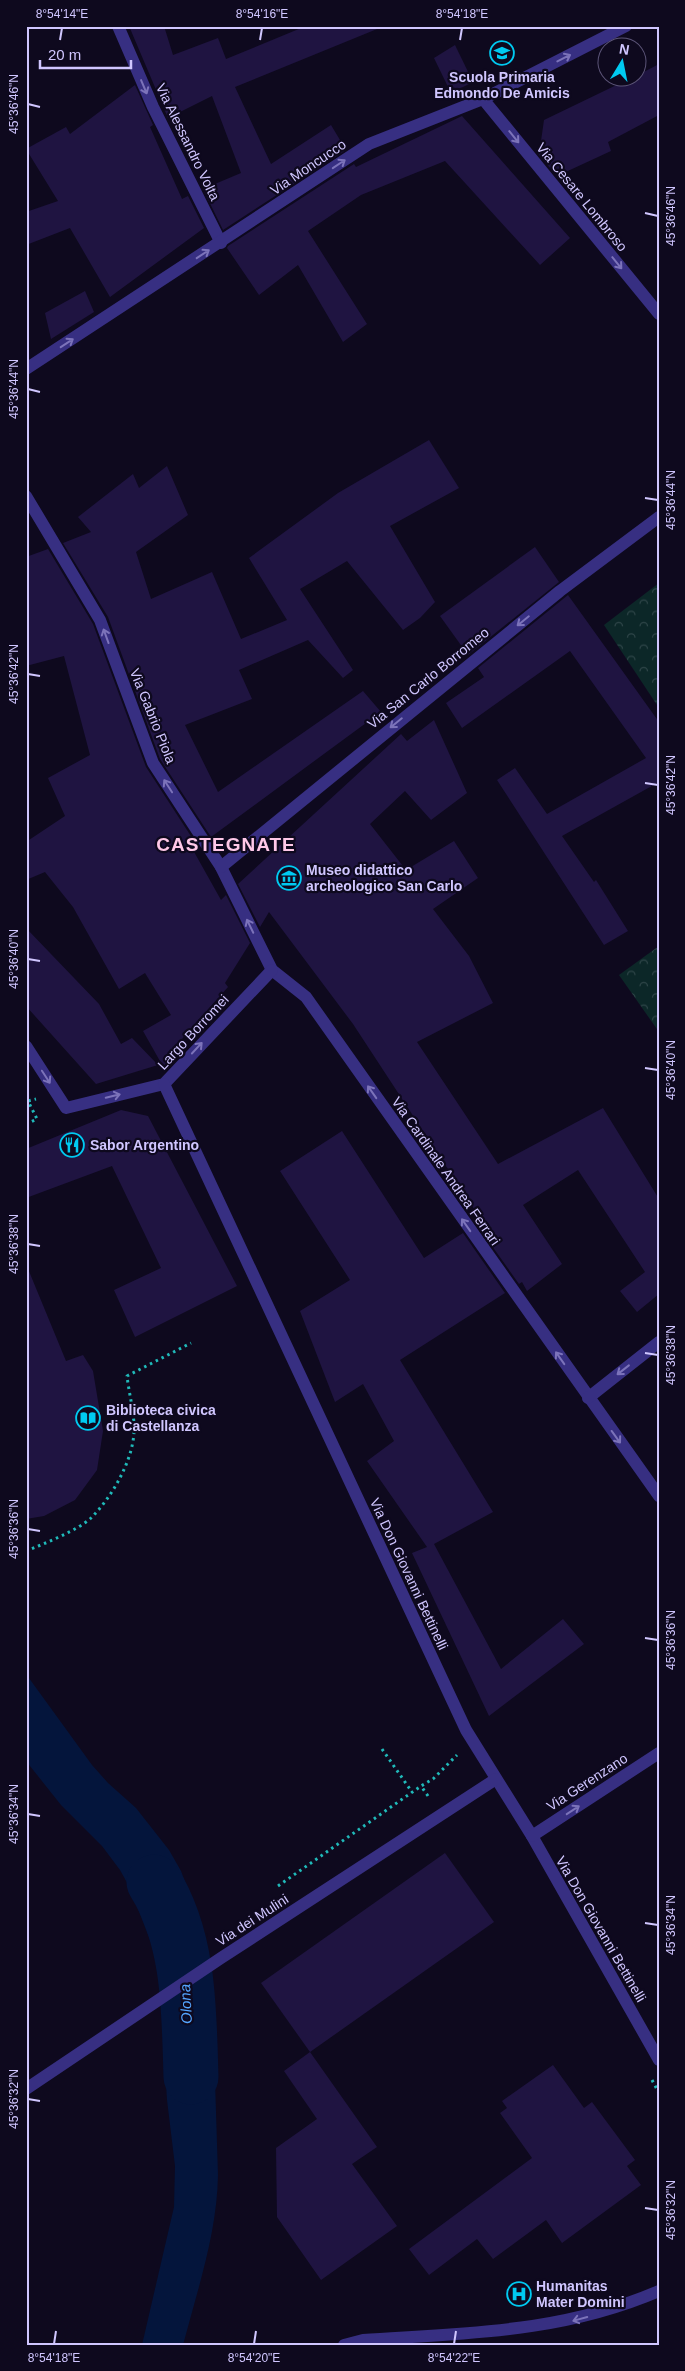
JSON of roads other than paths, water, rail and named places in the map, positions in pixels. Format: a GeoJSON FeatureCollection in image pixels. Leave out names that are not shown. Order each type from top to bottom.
{"type":"FeatureCollection","features":[{"type":"Feature","properties":{"kind":"street","name":"Via Alessandro Volta"},"geometry":{"type":"LineString","coordinates":[[118,26],[153,107],[221,243]]}},
{"type":"Feature","properties":{"kind":"street","name":"Via Moncucco"},"geometry":{"type":"LineString","coordinates":[[26,369],[221,243],[369,144],[483,100],[626,26]]}},
{"type":"Feature","properties":{"kind":"street","name":"Via Cesare Lombroso"},"geometry":{"type":"LineString","coordinates":[[483,100],[659,314]]}},
{"type":"Feature","properties":{"kind":"street","name":"Via Gabrio Piola"},"geometry":{"type":"LineString","coordinates":[[26,496],[100,620],[153,763],[221,867],[272,970]]}},
{"type":"Feature","properties":{"kind":"street","name":"Via San Carlo Borromeo"},"geometry":{"type":"LineString","coordinates":[[221,867],[560,591],[659,517]]}},
{"type":"Feature","properties":{"kind":"street","name":"Largo Borromei"},"geometry":{"type":"LineString","coordinates":[[26,1046],[66,1108],[164,1084],[272,970]]}},
{"type":"Feature","properties":{"kind":"street","name":"Via Cardinale Andrea Ferrari"},"geometry":{"type":"LineString","coordinates":[[272,970],[306,997],[659,1496]]}},
{"type":"Feature","properties":{"kind":"street","name":"Via Don Giovanni Bettinelli"},"geometry":{"type":"LineString","coordinates":[[164,1084],[466,1730],[532,1836],[659,2060]]}},
{"type":"Feature","properties":{"kind":"street"},"geometry":{"type":"LineString","coordinates":[[588,1398],[659,1342]]}},
{"type":"Feature","properties":{"kind":"street","name":"Via Gerenzano"},"geometry":{"type":"LineString","coordinates":[[532,1836],[659,1753]]}},
{"type":"Feature","properties":{"kind":"street","name":"Via dei Mulini"},"geometry":{"type":"LineString","coordinates":[[26,2090],[221,1958],[496,1779]]}},
{"type":"Feature","properties":{"kind":"street"},"geometry":{"type":"LineString","coordinates":[[344,2345],[363,2340],[554,2324],[610,2311],[659,2292]]}},
{"type":"Feature","properties":{"kind":"water"},"geometry":{"type":"Polygon","coordinates":[[[26,1674],[92,1765],[108,1783],[136,1808],[169,1850],[181,1871],[205,1935],[160,1966],[130,1888],[120,1870],[102,1846],[61,1805],[26,1761],[26,1674]]]}},
{"type":"Feature","properties":{"kind":"water"},"geometry":{"type":"Polygon","coordinates":[[[212,1985],[218,2175],[217,2197],[210,2239],[183,2345],[142,2345],[174,2207],[175,2166],[167,2100],[162,2017],[212,1985]]]}},
{"type":"Feature","properties":{"kind":"waterway","name":"Olona"},"geometry":{"type":"LineString","coordinates":[[154,1882],[166,1904],[175,1927],[181,1952],[188,2002],[191,2077]]}},
{"type":"Feature","properties":{"kind":"place","name":"Scuola Primaria Edmondo De Amicis"},"geometry":{"type":"Point","coordinates":[502,53]}},
{"type":"Feature","properties":{"kind":"place","name":"Museo didattico archeologico San Carlo"},"geometry":{"type":"Point","coordinates":[289,878]}},
{"type":"Feature","properties":{"kind":"place","name":"Sabor Argentino"},"geometry":{"type":"Point","coordinates":[72,1145]}},
{"type":"Feature","properties":{"kind":"place","name":"Biblioteca civica di Castellanza"},"geometry":{"type":"Point","coordinates":[88,1418]}},
{"type":"Feature","properties":{"kind":"place","name":"Humanitas Mater Domini"},"geometry":{"type":"Point","coordinates":[519,2294]}},
{"type":"Feature","properties":{"kind":"district","name":"CASTEGNATE"},"geometry":{"type":"Point","coordinates":[226,844]}}]}
